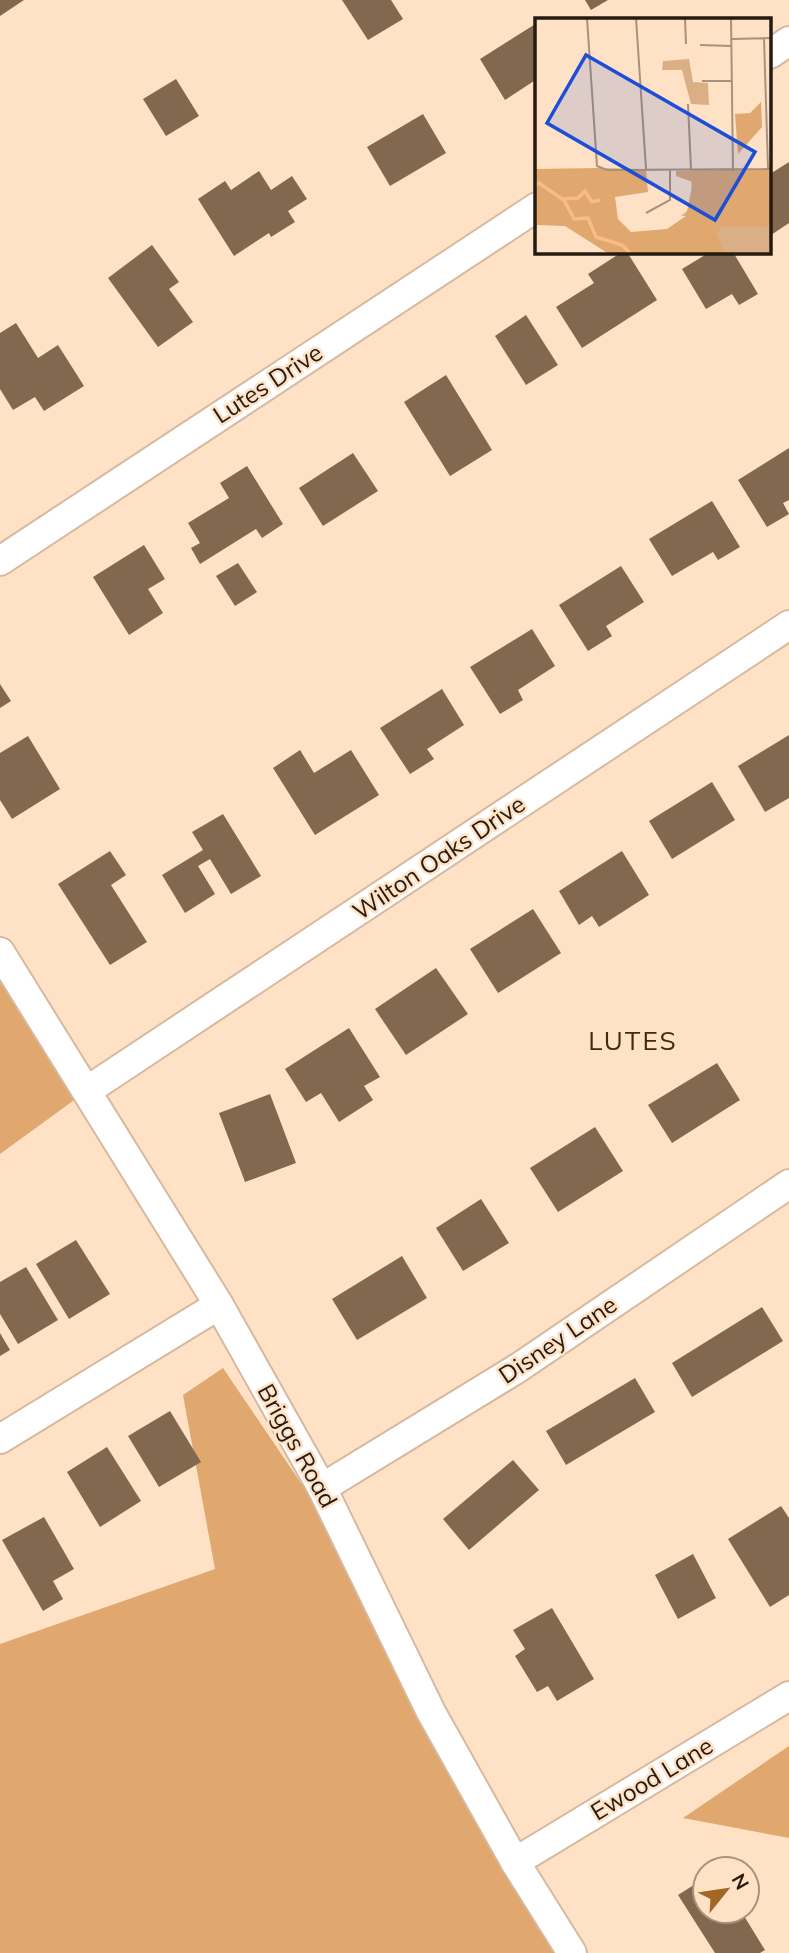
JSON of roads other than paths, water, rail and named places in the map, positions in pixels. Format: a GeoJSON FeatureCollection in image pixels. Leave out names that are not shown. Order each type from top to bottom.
{"type":"FeatureCollection","features":[{"type":"Feature","properties":{"kind":"street"},"geometry":{"type":"LineString","coordinates":[[772,53],[789,41]]}},
{"type":"Feature","properties":{"kind":"street","name":"Lutes Drive"},"geometry":{"type":"LineString","coordinates":[[0,561],[535,208]]}},
{"type":"Feature","properties":{"kind":"street","name":"Wilton Oaks Drive"},"geometry":{"type":"LineString","coordinates":[[88,1090],[789,625]]}},
{"type":"Feature","properties":{"kind":"street","name":"Briggs Road"},"geometry":{"type":"LineString","coordinates":[[0,952],[219,1305],[322,1488],[431,1712],[515,1862],[572,1953]]}},
{"type":"Feature","properties":{"kind":"street","name":"Disney Lane"},"geometry":{"type":"LineString","coordinates":[[322,1488],[518,1368],[789,1184]]}},
{"type":"Feature","properties":{"kind":"street"},"geometry":{"type":"LineString","coordinates":[[0,1438],[219,1305]]}},
{"type":"Feature","properties":{"kind":"street","name":"Ewood Lane"},"geometry":{"type":"LineString","coordinates":[[515,1862],[789,1696]]}},
{"type":"Feature","properties":{"kind":"district","name":"LUTES"},"geometry":{"type":"Point","coordinates":[633,1041]}}]}
